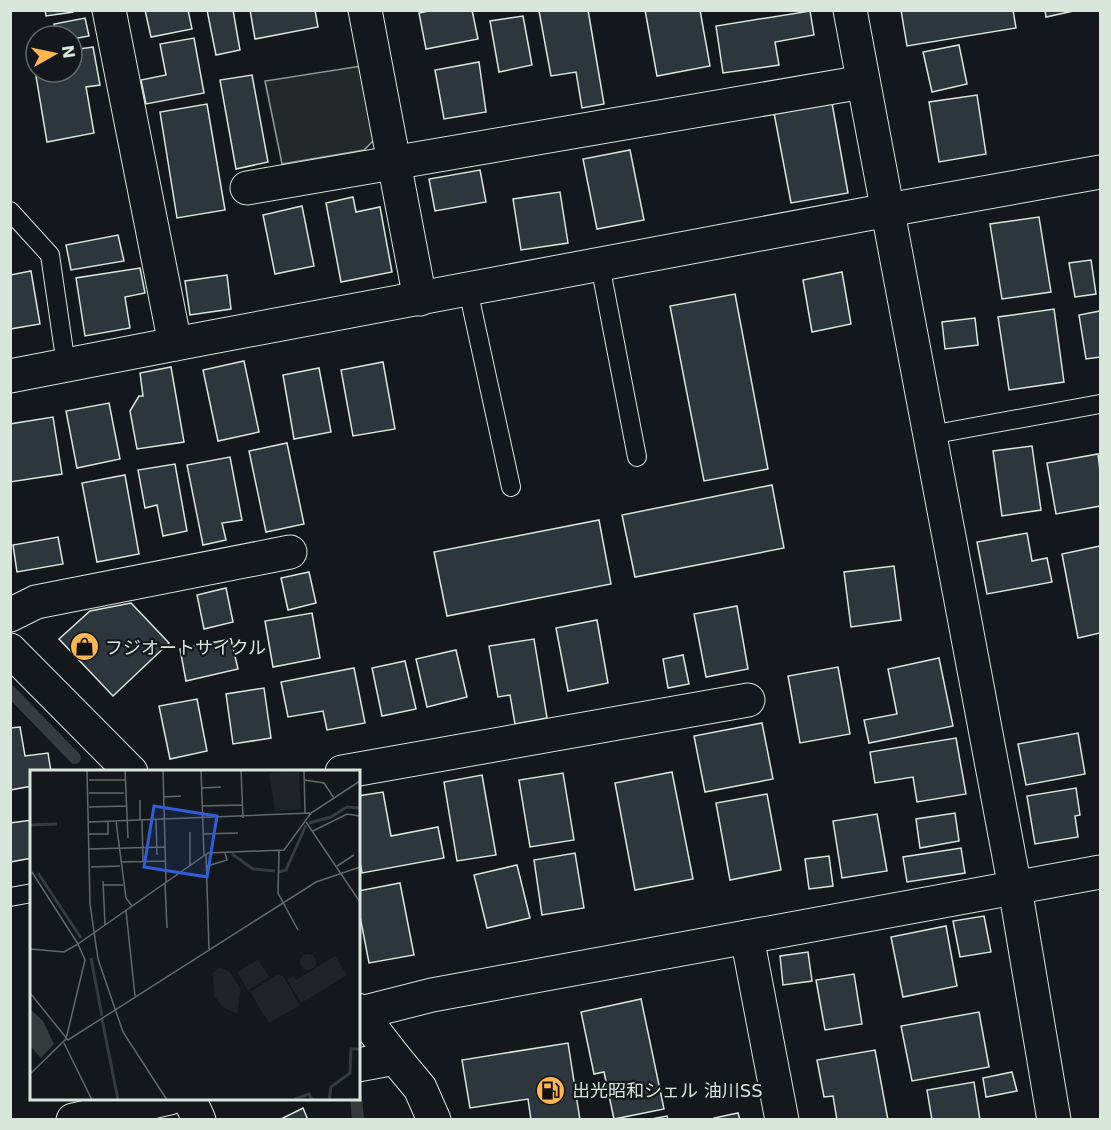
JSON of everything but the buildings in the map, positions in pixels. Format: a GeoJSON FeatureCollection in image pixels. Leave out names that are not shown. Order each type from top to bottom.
{"type":"FeatureCollection","features":[{"type":"Feature","properties":{"kind":"street"},"geometry":{"type":"LineString","coordinates":[[109,10],[175,344]]}},
{"type":"Feature","properties":{"kind":"street"},"geometry":{"type":"LineString","coordinates":[[365,10],[420,299]]}},
{"type":"Feature","properties":{"kind":"street"},"geometry":{"type":"LineString","coordinates":[[850,10],[1016,888],[1054,1119]]}},
{"type":"Feature","properties":{"kind":"street"},"geometry":{"type":"LineString","coordinates":[[247,188],[863,82]]}},
{"type":"Feature","properties":{"kind":"street"},"geometry":{"type":"LineString","coordinates":[[10,376],[1101,172]]}},
{"type":"Feature","properties":{"kind":"street"},"geometry":{"type":"LineString","coordinates":[[10,615],[36,602],[290,552]]}},
{"type":"Feature","properties":{"kind":"street"},"geometry":{"type":"LineString","coordinates":[[10,650],[130,770]]}},
{"type":"Feature","properties":{"kind":"street"},"geometry":{"type":"LineString","coordinates":[[348,770],[748,700]]}},
{"type":"Feature","properties":{"kind":"street"},"geometry":{"type":"LineString","coordinates":[[434,1119],[420,1088],[360,1012],[432,995],[1101,872]]}},
{"type":"Feature","properties":{"kind":"street"},"geometry":{"type":"LineString","coordinates":[[747,937],[782,1119]]}},
{"type":"Feature","properties":{"kind":"street"},"geometry":{"type":"LineString","coordinates":[[360,1065],[395,1058]]}},
{"type":"Feature","properties":{"kind":"street"},"geometry":{"type":"LineString","coordinates":[[73,1119],[161,1100]]}},
{"type":"Feature","properties":{"kind":"street"},"geometry":{"type":"LineString","coordinates":[[190,1100],[199,1119]]}},
{"type":"Feature","properties":{"kind":"lane"},"geometry":{"type":"LineString","coordinates":[[10,211],[50,255],[66,365]]}},
{"type":"Feature","properties":{"kind":"lane"},"geometry":{"type":"LineString","coordinates":[[600,265],[637,457]]}},
{"type":"Feature","properties":{"kind":"lane"},"geometry":{"type":"LineString","coordinates":[[468,290],[512,486]]}},
{"type":"Feature","properties":{"kind":"lane"},"geometry":{"type":"LineString","coordinates":[[930,435],[1101,404]]}},
{"type":"Feature","properties":{"kind":"lane"},"geometry":{"type":"LineString","coordinates":[[10,897],[30,893]]}},
{"type":"Feature","properties":{"kind":"shaded area"},"geometry":{"type":"Polygon","coordinates":[[[361,66],[377,137],[364,150],[282,164],[265,81],[361,66]]]}},
{"type":"Feature","properties":{"kind":"waterway"},"geometry":{"type":"LineString","coordinates":[[10,691],[75,758]]}},
{"type":"Feature","properties":{"kind":"waterway"},"geometry":{"type":"LineString","coordinates":[[356,1100],[358,1120]]}},
{"type":"Feature","properties":{"kind":"place","name":"フジオートサイクル"},"geometry":{"type":"Point","coordinates":[84,647]}},
{"type":"Feature","properties":{"kind":"place","name":"出光昭和シェル 油川SS"},"geometry":{"type":"Point","coordinates":[551,1090]}}]}
